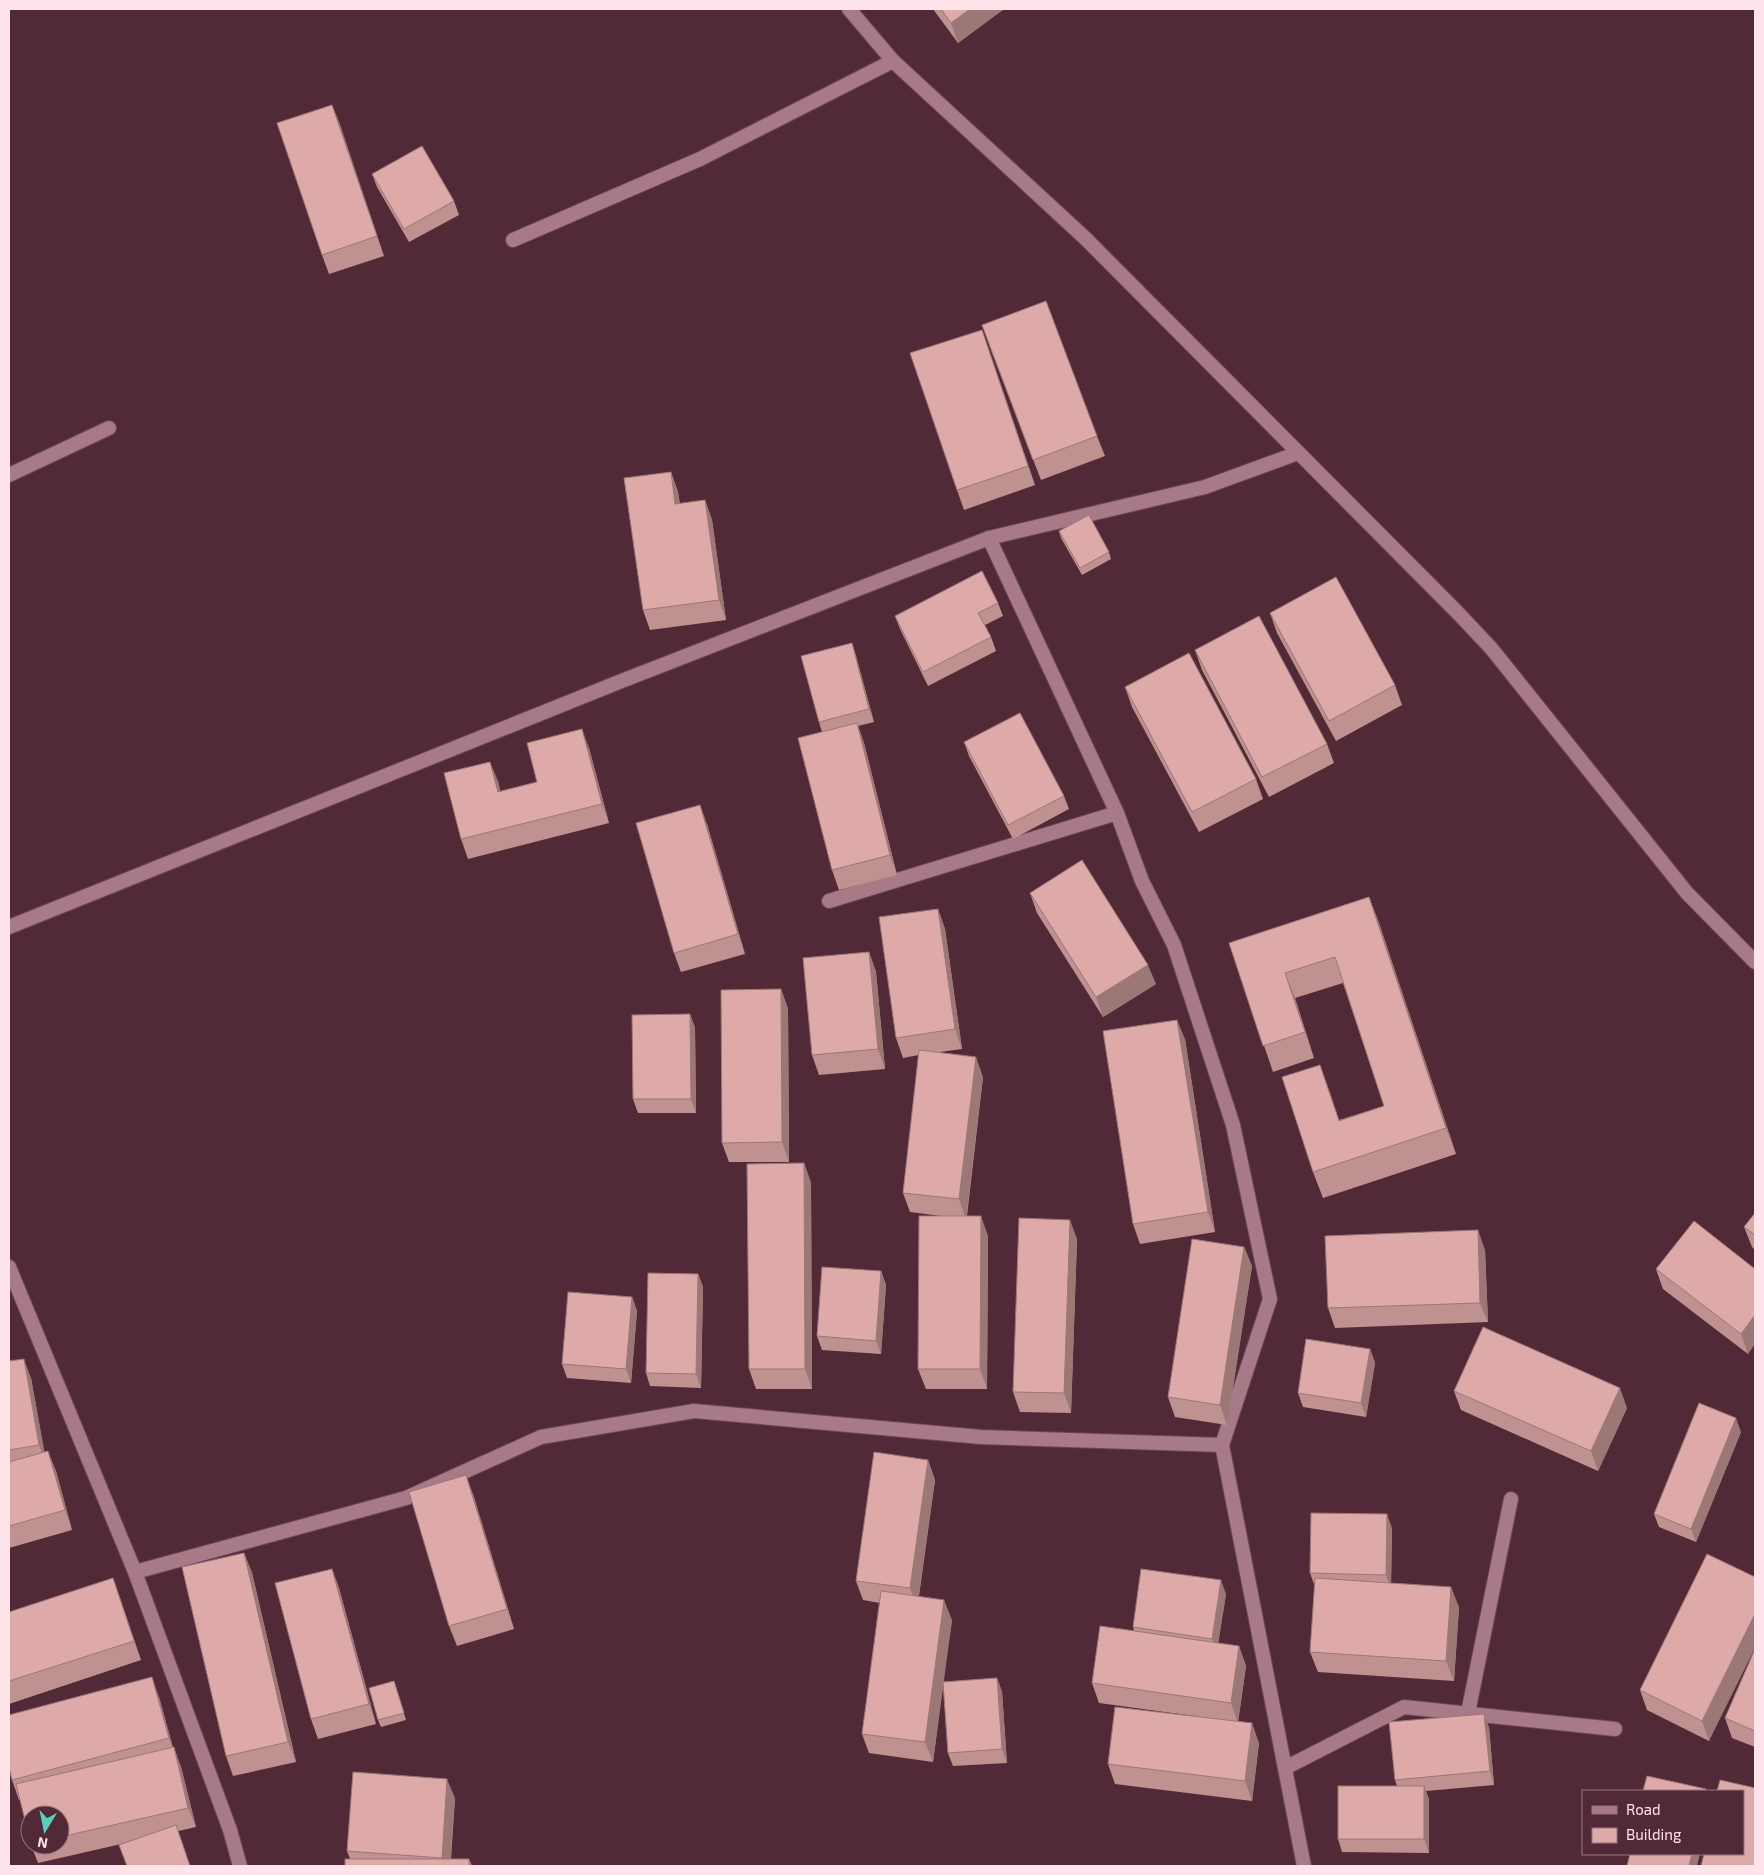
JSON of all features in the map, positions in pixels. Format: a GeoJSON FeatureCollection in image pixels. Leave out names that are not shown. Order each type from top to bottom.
{"type":"FeatureCollection","features":[{"type":"Feature","properties":{"kind":"street"},"geometry":{"type":"LineString","coordinates":[[849,9],[894,61],[1085,238],[1458,613],[1491,648],[1686,893],[1755,962]]}},
{"type":"Feature","properties":{"kind":"street"},"geometry":{"type":"LineString","coordinates":[[513,240],[700,159],[894,61]]}},
{"type":"Feature","properties":{"kind":"street"},"geometry":{"type":"LineString","coordinates":[[9,475],[109,428]]}},
{"type":"Feature","properties":{"kind":"street"},"geometry":{"type":"LineString","coordinates":[[9,927],[624,680],[989,538],[1205,487],[1298,453]]}},
{"type":"Feature","properties":{"kind":"street"},"geometry":{"type":"LineString","coordinates":[[989,538],[1117,813],[1142,881],[1174,945],[1233,1125],[1270,1299],[1222,1445],[1304,1866]]}},
{"type":"Feature","properties":{"kind":"street"},"geometry":{"type":"LineString","coordinates":[[829,901],[1117,813]]}},
{"type":"Feature","properties":{"kind":"street"},"geometry":{"type":"LineString","coordinates":[[9,1268],[135,1572],[230,1830],[240,1866]]}},
{"type":"Feature","properties":{"kind":"street"},"geometry":{"type":"LineString","coordinates":[[135,1572],[406,1498],[541,1437],[694,1411],[981,1437],[1222,1445]]}},
{"type":"Feature","properties":{"kind":"street"},"geometry":{"type":"LineString","coordinates":[[1468,1713],[1511,1499]]}},
{"type":"Feature","properties":{"kind":"street"},"geometry":{"type":"LineString","coordinates":[[1285,1768],[1404,1706],[1615,1729]]}},
{"type":"Feature","properties":{"kind":"building"},"geometry":{"type":"Polygon","coordinates":[[[941,9],[970,9],[951,23],[941,9]]]}},
{"type":"Feature","properties":{"kind":"building"},"geometry":{"type":"Polygon","coordinates":[[[332,105],[377,236],[322,255],[277,123],[332,105]]]}},
{"type":"Feature","properties":{"kind":"building"},"geometry":{"type":"Polygon","coordinates":[[[422,146],[454,201],[404,229],[372,174],[422,146]]]}},
{"type":"Feature","properties":{"kind":"building"},"geometry":{"type":"Polygon","coordinates":[[[1046,301],[1097,436],[1033,460],[982,325],[1046,301]]]}},
{"type":"Feature","properties":{"kind":"building"},"geometry":{"type":"Polygon","coordinates":[[[982,330],[1028,466],[957,490],[910,353],[982,330]]]}},
{"type":"Feature","properties":{"kind":"building"},"geometry":{"type":"Polygon","coordinates":[[[671,472],[675,504],[705,500],[719,600],[643,610],[624,478],[671,472]]]}},
{"type":"Feature","properties":{"kind":"building"},"geometry":{"type":"Polygon","coordinates":[[[1089,515],[1109,552],[1080,568],[1059,531],[1089,515]]]}},
{"type":"Feature","properties":{"kind":"building"},"geometry":{"type":"Polygon","coordinates":[[[982,571],[998,603],[978,613],[991,637],[923,672],[895,616],[982,571]]]}},
{"type":"Feature","properties":{"kind":"building"},"geometry":{"type":"Polygon","coordinates":[[[1336,577],[1395,685],[1329,721],[1270,613],[1336,577]]]}},
{"type":"Feature","properties":{"kind":"building"},"geometry":{"type":"Polygon","coordinates":[[[1259,616],[1327,744],[1262,777],[1195,650],[1259,616]]]}},
{"type":"Feature","properties":{"kind":"building"},"geometry":{"type":"Polygon","coordinates":[[[852,643],[869,709],[819,722],[801,656],[852,643]]]}},
{"type":"Feature","properties":{"kind":"building"},"geometry":{"type":"Polygon","coordinates":[[[1189,653],[1256,779],[1192,812],[1125,687],[1189,653]]]}},
{"type":"Feature","properties":{"kind":"building"},"geometry":{"type":"Polygon","coordinates":[[[1020,713],[1064,796],[1008,825],[964,742],[1020,713]]]}},
{"type":"Feature","properties":{"kind":"building"},"geometry":{"type":"Polygon","coordinates":[[[857,723],[890,855],[832,870],[798,738],[857,723]]]}},
{"type":"Feature","properties":{"kind":"building"},"geometry":{"type":"Polygon","coordinates":[[[582,729],[602,804],[461,839],[444,773],[490,762],[498,792],[537,782],[527,743],[582,729]]]}},
{"type":"Feature","properties":{"kind":"building"},"geometry":{"type":"Polygon","coordinates":[[[700,805],[738,934],[674,953],[636,823],[700,805]]]}},
{"type":"Feature","properties":{"kind":"building"},"geometry":{"type":"Polygon","coordinates":[[[1082,860],[1148,965],[1096,997],[1030,893],[1082,860]]]}},
{"type":"Feature","properties":{"kind":"building"},"geometry":{"type":"Polygon","coordinates":[[[1369,897],[1446,1128],[1313,1172],[1282,1077],[1320,1065],[1339,1121],[1384,1106],[1335,957],[1285,973],[1305,1032],[1263,1046],[1229,943],[1369,897]]]}},
{"type":"Feature","properties":{"kind":"building"},"geometry":{"type":"Polygon","coordinates":[[[938,909],[955,1029],[896,1038],[879,917],[938,909]]]}},
{"type":"Feature","properties":{"kind":"building"},"geometry":{"type":"Polygon","coordinates":[[[869,952],[878,1049],[812,1055],[803,958],[869,952]]]}},
{"type":"Feature","properties":{"kind":"building"},"geometry":{"type":"Polygon","coordinates":[[[781,989],[782,1142],[722,1143],[721,990],[781,989]]]}},
{"type":"Feature","properties":{"kind":"building"},"geometry":{"type":"Polygon","coordinates":[[[690,1014],[691,1099],[633,1099],[632,1015],[690,1014]]]}},
{"type":"Feature","properties":{"kind":"building"},"geometry":{"type":"Polygon","coordinates":[[[1177,1020],[1208,1212],[1133,1224],[1103,1031],[1177,1020]]]}},
{"type":"Feature","properties":{"kind":"building"},"geometry":{"type":"Polygon","coordinates":[[[919,1050],[976,1057],[959,1199],[903,1193],[919,1050]]]}},
{"type":"Feature","properties":{"kind":"building"},"geometry":{"type":"Polygon","coordinates":[[[804,1163],[805,1369],[749,1369],[747,1164],[804,1163]]]}},
{"type":"Feature","properties":{"kind":"building"},"geometry":{"type":"Polygon","coordinates":[[[1755,1213],[1755,1235],[1744,1227],[1755,1213]]]}},
{"type":"Feature","properties":{"kind":"building"},"geometry":{"type":"Polygon","coordinates":[[[919,1216],[981,1216],[980,1369],[918,1369],[919,1216]]]}},
{"type":"Feature","properties":{"kind":"building"},"geometry":{"type":"Polygon","coordinates":[[[1019,1218],[1070,1220],[1064,1393],[1013,1392],[1019,1218]]]}},
{"type":"Feature","properties":{"kind":"building"},"geometry":{"type":"Polygon","coordinates":[[[1694,1221],[1755,1269],[1755,1315],[1741,1334],[1656,1269],[1694,1221]]]}},
{"type":"Feature","properties":{"kind":"building"},"geometry":{"type":"Polygon","coordinates":[[[1478,1230],[1480,1303],[1328,1308],[1325,1236],[1478,1230]]]}},
{"type":"Feature","properties":{"kind":"building"},"geometry":{"type":"Polygon","coordinates":[[[1192,1239],[1244,1247],[1220,1405],[1168,1397],[1192,1239]]]}},
{"type":"Feature","properties":{"kind":"building"},"geometry":{"type":"Polygon","coordinates":[[[822,1267],[881,1271],[876,1341],[817,1336],[822,1267]]]}},
{"type":"Feature","properties":{"kind":"building"},"geometry":{"type":"Polygon","coordinates":[[[648,1273],[698,1274],[696,1374],[646,1373],[648,1273]]]}},
{"type":"Feature","properties":{"kind":"building"},"geometry":{"type":"Polygon","coordinates":[[[568,1292],[632,1297],[626,1369],[562,1364],[568,1292]]]}},
{"type":"Feature","properties":{"kind":"building"},"geometry":{"type":"Polygon","coordinates":[[[1483,1327],[1620,1388],[1591,1451],[1454,1391],[1483,1327]]]}},
{"type":"Feature","properties":{"kind":"building"},"geometry":{"type":"Polygon","coordinates":[[[1306,1339],[1370,1349],[1361,1403],[1298,1393],[1306,1339]]]}},
{"type":"Feature","properties":{"kind":"building"},"geometry":{"type":"Polygon","coordinates":[[[24,1359],[39,1445],[9,1450],[9,1361],[24,1359]]]}},
{"type":"Feature","properties":{"kind":"building"},"geometry":{"type":"Polygon","coordinates":[[[1699,1403],[1736,1418],[1691,1529],[1654,1514],[1699,1403]]]}},
{"type":"Feature","properties":{"kind":"building"},"geometry":{"type":"Polygon","coordinates":[[[48,1451],[65,1510],[9,1526],[9,1462],[48,1451]]]}},
{"type":"Feature","properties":{"kind":"building"},"geometry":{"type":"Polygon","coordinates":[[[874,1452],[928,1460],[910,1588],[856,1581],[874,1452]]]}},
{"type":"Feature","properties":{"kind":"building"},"geometry":{"type":"Polygon","coordinates":[[[466,1475],[507,1609],[449,1626],[409,1492],[466,1475]]]}},
{"type":"Feature","properties":{"kind":"building"},"geometry":{"type":"Polygon","coordinates":[[[1311,1513],[1387,1514],[1386,1575],[1310,1573],[1311,1513]]]}},
{"type":"Feature","properties":{"kind":"building"},"geometry":{"type":"Polygon","coordinates":[[[244,1553],[288,1742],[226,1756],[182,1567],[244,1553]]]}},
{"type":"Feature","properties":{"kind":"building"},"geometry":{"type":"Polygon","coordinates":[[[1707,1554],[1755,1577],[1755,1614],[1702,1721],[1640,1690],[1707,1554]]]}},
{"type":"Feature","properties":{"kind":"building"},"geometry":{"type":"Polygon","coordinates":[[[332,1569],[369,1704],[311,1719],[275,1583],[332,1569]]]}},
{"type":"Feature","properties":{"kind":"building"},"geometry":{"type":"Polygon","coordinates":[[[1141,1569],[1221,1580],[1212,1639],[1133,1627],[1141,1569]]]}},
{"type":"Feature","properties":{"kind":"building"},"geometry":{"type":"Polygon","coordinates":[[[113,1578],[134,1641],[9,1681],[9,1612],[113,1578]]]}},
{"type":"Feature","properties":{"kind":"building"},"geometry":{"type":"Polygon","coordinates":[[[1315,1578],[1451,1587],[1446,1661],[1310,1652],[1315,1578]]]}},
{"type":"Feature","properties":{"kind":"building"},"geometry":{"type":"Polygon","coordinates":[[[881,1591],[944,1600],[925,1742],[862,1734],[881,1591]]]}},
{"type":"Feature","properties":{"kind":"building"},"geometry":{"type":"Polygon","coordinates":[[[1100,1626],[1239,1646],[1231,1703],[1092,1683],[1100,1626]]]}},
{"type":"Feature","properties":{"kind":"building"},"geometry":{"type":"Polygon","coordinates":[[[1755,1649],[1755,1731],[1725,1718],[1755,1649]]]}},
{"type":"Feature","properties":{"kind":"building"},"geometry":{"type":"Polygon","coordinates":[[[152,1677],[169,1738],[12,1780],[9,1767],[9,1715],[152,1677]]]}},
{"type":"Feature","properties":{"kind":"building"},"geometry":{"type":"Polygon","coordinates":[[[997,1678],[1002,1749],[948,1753],[943,1682],[997,1678]]]}},
{"type":"Feature","properties":{"kind":"building"},"geometry":{"type":"Polygon","coordinates":[[[394,1681],[404,1713],[378,1720],[369,1688],[394,1681]]]}},
{"type":"Feature","properties":{"kind":"building"},"geometry":{"type":"Polygon","coordinates":[[[1115,1707],[1252,1723],[1245,1781],[1108,1764],[1115,1707]]]}},
{"type":"Feature","properties":{"kind":"building"},"geometry":{"type":"Polygon","coordinates":[[[1484,1714],[1490,1771],[1395,1780],[1389,1722],[1484,1714]]]}},
{"type":"Feature","properties":{"kind":"building"},"geometry":{"type":"Polygon","coordinates":[[[174,1747],[188,1808],[70,1835],[70,1805],[21,1805],[16,1784],[174,1747]]]}},
{"type":"Feature","properties":{"kind":"building"},"geometry":{"type":"Polygon","coordinates":[[[353,1772],[447,1779],[442,1858],[347,1851],[353,1772]]]}},
{"type":"Feature","properties":{"kind":"building"},"geometry":{"type":"Polygon","coordinates":[[[1647,1776],[1706,1789],[1706,1790],[1643,1790],[1647,1776]]]}},
{"type":"Feature","properties":{"kind":"building"},"geometry":{"type":"Polygon","coordinates":[[[1720,1780],[1755,1788],[1755,1866],[1701,1866],[1704,1855],[1744,1855],[1744,1790],[1717,1790],[1720,1780]]]}},
{"type":"Feature","properties":{"kind":"building"},"geometry":{"type":"Polygon","coordinates":[[[1338,1786],[1424,1786],[1424,1839],[1338,1839],[1338,1786]]]}},
{"type":"Feature","properties":{"kind":"building"},"geometry":{"type":"Polygon","coordinates":[[[176,1825],[190,1866],[127,1866],[119,1845],[176,1825]]]}},
{"type":"Feature","properties":{"kind":"building"},"geometry":{"type":"Polygon","coordinates":[[[1630,1855],[1692,1855],[1689,1866],[1627,1866],[1630,1855]]]}},
{"type":"Feature","properties":{"kind":"building"},"geometry":{"type":"Polygon","coordinates":[[[345,1859],[469,1859],[469,1866],[345,1866],[345,1859]]]}}]}
